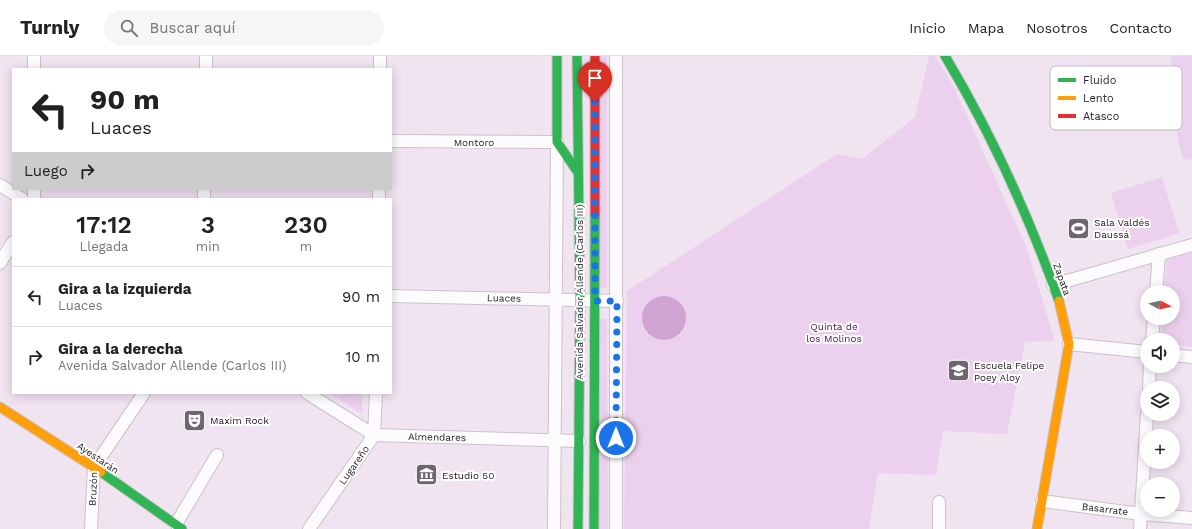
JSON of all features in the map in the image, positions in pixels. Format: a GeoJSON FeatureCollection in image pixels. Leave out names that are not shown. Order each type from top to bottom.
{"type":"FeatureCollection","features":[{"type":"Feature","properties":{"kind":"main road"},"geometry":{"type":"LineString","coordinates":[[557,56],[556,142],[578,171]]}},
{"type":"Feature","properties":{"kind":"main road","name":"Avenida Salvador Allende (Carlos III)"},"geometry":{"type":"LineString","coordinates":[[577,56],[580,300],[578,529]]}},
{"type":"Feature","properties":{"kind":"main road","name":"Avenida Salvador Allende (Carlos III)"},"geometry":{"type":"LineString","coordinates":[[594,529],[595,56]]}},
{"type":"Feature","properties":{"kind":"main road","name":"Zapata"},"geometry":{"type":"LineString","coordinates":[[945,56],[983,123],[1019,196],[1068,328],[1069,344],[1037,529]]}},
{"type":"Feature","properties":{"kind":"main road","name":"Ayestarán"},"geometry":{"type":"LineString","coordinates":[[0,407],[94,467],[179,527]]}},
{"type":"Feature","properties":{"kind":"street"},"geometry":{"type":"LineString","coordinates":[[34,56],[34,68]]}},
{"type":"Feature","properties":{"kind":"street"},"geometry":{"type":"LineString","coordinates":[[206,56],[206,68]]}},
{"type":"Feature","properties":{"kind":"street"},"geometry":{"type":"LineString","coordinates":[[380,56],[380,68]]}},
{"type":"Feature","properties":{"kind":"street"},"geometry":{"type":"LineString","coordinates":[[616,56],[616,529]]}},
{"type":"Feature","properties":{"kind":"street","name":"Montoro"},"geometry":{"type":"LineString","coordinates":[[392,141],[556,142]]}},
{"type":"Feature","properties":{"kind":"street"},"geometry":{"type":"LineString","coordinates":[[554,529],[556,142]]}},
{"type":"Feature","properties":{"kind":"street"},"geometry":{"type":"LineString","coordinates":[[0,185],[20,198]]}},
{"type":"Feature","properties":{"kind":"street"},"geometry":{"type":"LineString","coordinates":[[0,263],[12,244]]}},
{"type":"Feature","properties":{"kind":"street"},"geometry":{"type":"LineString","coordinates":[[1053,285],[1192,245]]}},
{"type":"Feature","properties":{"kind":"street"},"geometry":{"type":"LineString","coordinates":[[1157,285],[1159,254]]}},
{"type":"Feature","properties":{"kind":"street","name":"Luaces"},"geometry":{"type":"LineString","coordinates":[[392,296],[617,301]]}},
{"type":"Feature","properties":{"kind":"street"},"geometry":{"type":"LineString","coordinates":[[1069,344],[1140,351]]}},
{"type":"Feature","properties":{"kind":"street"},"geometry":{"type":"LineString","coordinates":[[1180,356],[1192,357]]}},
{"type":"Feature","properties":{"kind":"street","name":"Bruzón"},"geometry":{"type":"LineString","coordinates":[[91,529],[94,467],[143,394]]}},
{"type":"Feature","properties":{"kind":"street"},"geometry":{"type":"LineString","coordinates":[[309,394],[374,435]]}},
{"type":"Feature","properties":{"kind":"street","name":"Lugareño"},"geometry":{"type":"LineString","coordinates":[[309,529],[374,435],[376,394]]}},
{"type":"Feature","properties":{"kind":"street"},"geometry":{"type":"LineString","coordinates":[[1143,477],[1147,421]]}},
{"type":"Feature","properties":{"kind":"street","name":"Almendares"},"geometry":{"type":"LineString","coordinates":[[374,435],[554,439],[579,441]]}},
{"type":"Feature","properties":{"kind":"street"},"geometry":{"type":"LineString","coordinates":[[179,527],[217,455]]}},
{"type":"Feature","properties":{"kind":"street","name":"Basarrate"},"geometry":{"type":"LineString","coordinates":[[1042,501],[1140,514]]}},
{"type":"Feature","properties":{"kind":"street"},"geometry":{"type":"LineString","coordinates":[[939,502],[939,529]]}},
{"type":"Feature","properties":{"kind":"street"},"geometry":{"type":"LineString","coordinates":[[1140,529],[1141,517]]}},
{"type":"Feature","properties":{"kind":"street","name":"Basarrate"},"geometry":{"type":"LineString","coordinates":[[1179,517],[1192,518]]}},
{"type":"Feature","properties":{"kind":"green space"},"geometry":{"type":"Polygon","coordinates":[[[598,56],[607,56],[607,288],[598,287],[598,56]]]}},
{"type":"Feature","properties":{"kind":"green space","name":"Quinta de los Molinos"},"geometry":{"type":"Polygon","coordinates":[[[929,56],[935,56],[953,85],[1026,246],[1055,341],[1025,342],[1007,434],[943,431],[936,475],[878,473],[869,529],[624,529],[627,291],[837,154],[862,159],[915,117],[929,56]]]}},
{"type":"Feature","properties":{"kind":"green space"},"geometry":{"type":"Polygon","coordinates":[[[1171,56],[1192,56],[1192,159],[1183,160],[1178,141],[1177,130],[1182,130],[1182,66],[1172,66],[1171,56]]]}},
{"type":"Feature","properties":{"kind":"green space"},"geometry":{"type":"Polygon","coordinates":[[[1162,177],[1179,233],[1128,249],[1111,193],[1162,177]]]}},
{"type":"Feature","properties":{"kind":"green space"},"geometry":{"type":"Polygon","coordinates":[[[1192,249],[1192,347],[1180,346],[1180,333],[1161,333],[1162,325],[1180,325],[1180,285],[1165,285],[1167,255],[1192,249]]]}},
{"type":"Feature","properties":{"kind":"green space"},"geometry":{"type":"Polygon","coordinates":[[[598,319],[607,319],[608,529],[599,529],[598,319]]]}},
{"type":"Feature","properties":{"kind":"green space"},"geometry":{"type":"Polygon","coordinates":[[[330,394],[362,394],[362,414],[330,394]]]}},
{"type":"Feature","properties":{"kind":"shaded area"},"geometry":{"type":"Polygon","coordinates":[[[664,296],[676,300],[682,306],[686,318],[682,330],[676,336],[664,340],[652,336],[646,330],[642,318],[646,306],[652,300],[664,296]]]}},
{"type":"Feature","properties":{"kind":"traffic: fast"},"geometry":{"type":"LineString","coordinates":[[557,56],[557,142],[577,171]]}},
{"type":"Feature","properties":{"kind":"traffic: fast"},"geometry":{"type":"LineString","coordinates":[[577,56],[580,300],[578,529]]}},
{"type":"Feature","properties":{"kind":"traffic: fast"},"geometry":{"type":"LineString","coordinates":[[945,56],[978,115],[1022,206],[1059,301]]}},
{"type":"Feature","properties":{"kind":"traffic: fast"},"geometry":{"type":"LineString","coordinates":[[594,529],[595,214]]}},
{"type":"Feature","properties":{"kind":"traffic: fast"},"geometry":{"type":"LineString","coordinates":[[101,472],[182,529]]}},
{"type":"Feature","properties":{"kind":"traffic: slow"},"geometry":{"type":"LineString","coordinates":[[1037,529],[1069,344],[1059,301]]}},
{"type":"Feature","properties":{"kind":"traffic: slow"},"geometry":{"type":"LineString","coordinates":[[0,407],[101,472]]}},
{"type":"Feature","properties":{"kind":"traffic: jam"},"geometry":{"type":"LineString","coordinates":[[595,56],[595,214]]}},
{"type":"Feature","properties":{"kind":"place","name":"Sala Valdés Daussá"},"geometry":{"type":"Point","coordinates":[1078,228]}},
{"type":"Feature","properties":{"kind":"place","name":"Escuela Felipe Poey Aloy"},"geometry":{"type":"Point","coordinates":[958,371]}},
{"type":"Feature","properties":{"kind":"place","name":"Maxim Rock"},"geometry":{"type":"Point","coordinates":[195,420]}},
{"type":"Feature","properties":{"kind":"place","name":"Estudio 50"},"geometry":{"type":"Point","coordinates":[427,475]}},
{"type":"Feature","properties":{"kind":"route"},"geometry":{"type":"LineString","coordinates":[[595,102],[595,301],[617,301],[616,438]]}}]}
